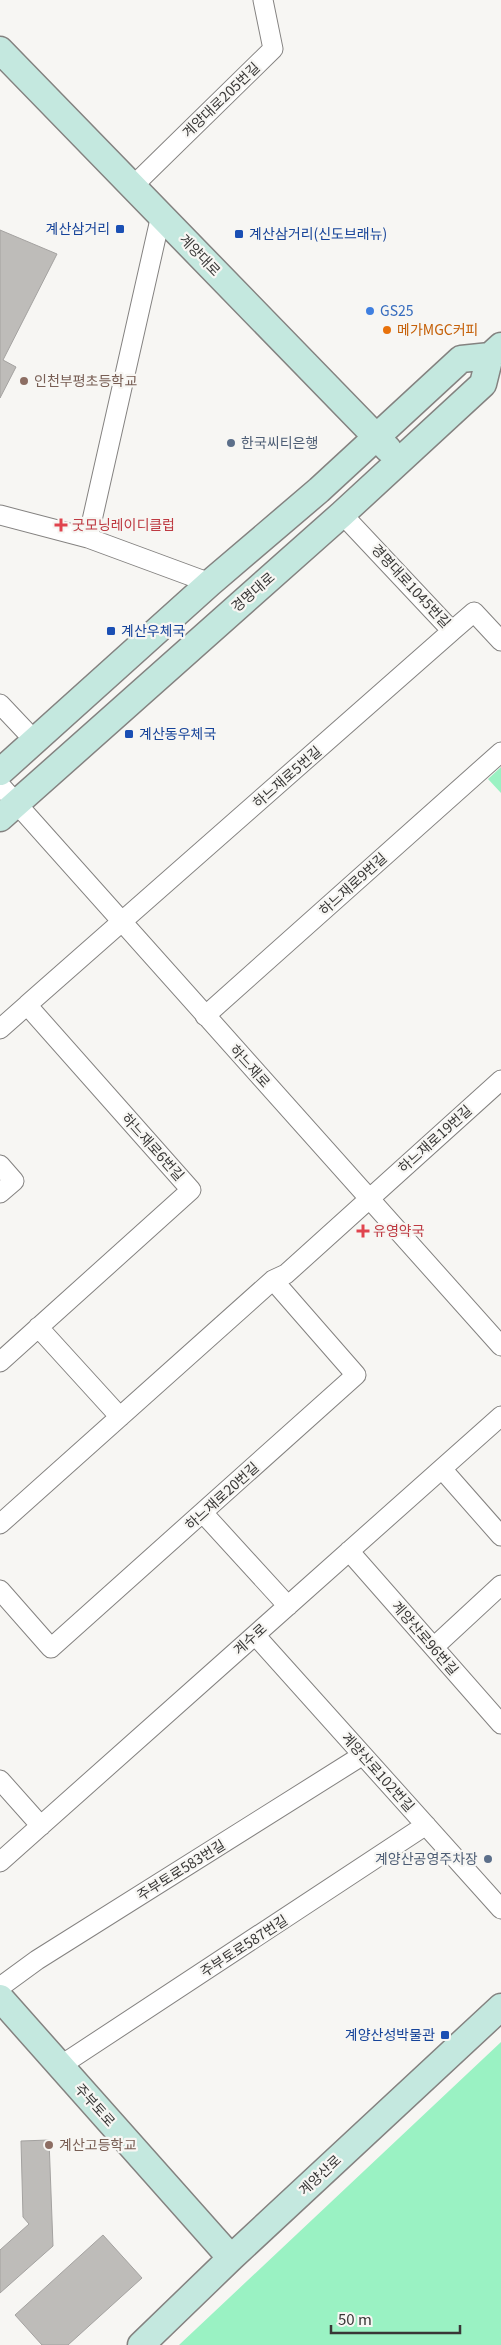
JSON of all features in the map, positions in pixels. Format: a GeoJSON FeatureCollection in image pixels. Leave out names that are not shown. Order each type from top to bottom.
{"type":"FeatureCollection","features":[{"type":"Feature","properties":{"kind":"street","name":"계양대로205번길"},"geometry":{"type":"LineString","coordinates":[[133,186],[273,48],[263,0]]}},
{"type":"Feature","properties":{"kind":"street","name":"계양대로"},"geometry":{"type":"LineString","coordinates":[[0,50],[400,462]]}},
{"type":"Feature","properties":{"kind":"street"},"geometry":{"type":"LineString","coordinates":[[88,538],[161,215]]}},
{"type":"Feature","properties":{"kind":"street","name":"경명대로"},"geometry":{"type":"LineString","coordinates":[[0,772],[210,583],[319,490],[461,359],[496,351]]}},
{"type":"Feature","properties":{"kind":"street","name":"경명대로"},"geometry":{"type":"LineString","coordinates":[[5,802],[342,514],[400,462],[483,384],[496,351]]}},
{"type":"Feature","properties":{"kind":"street","name":"경명대로1045번길"},"geometry":{"type":"LineString","coordinates":[[342,514],[452,631],[474,612],[501,641]]}},
{"type":"Feature","properties":{"kind":"street"},"geometry":{"type":"LineString","coordinates":[[0,515],[88,538],[210,583]]}},
{"type":"Feature","properties":{"kind":"street","name":"하느재로5번길"},"geometry":{"type":"LineString","coordinates":[[122,922],[452,631]]}},
{"type":"Feature","properties":{"kind":"street"},"geometry":{"type":"LineString","coordinates":[[0,704],[35,741]]}},
{"type":"Feature","properties":{"kind":"street","name":"하느재로9번길"},"geometry":{"type":"LineString","coordinates":[[205,1016],[501,752]]}},
{"type":"Feature","properties":{"kind":"street","name":"하느재로"},"geometry":{"type":"LineString","coordinates":[[5,802],[122,922],[501,1346]]}},
{"type":"Feature","properties":{"kind":"street"},"geometry":{"type":"LineString","coordinates":[[0,1029],[122,922]]}},
{"type":"Feature","properties":{"kind":"street","name":"하느재로6번길"},"geometry":{"type":"LineString","coordinates":[[0,1362],[191,1190],[28,1005]]}},
{"type":"Feature","properties":{"kind":"street","name":"하느재로19번길"},"geometry":{"type":"LineString","coordinates":[[369,1199],[501,1080]]}},
{"type":"Feature","properties":{"kind":"street"},"geometry":{"type":"LineString","coordinates":[[0,1165],[14,1180],[0,1193]]}},
{"type":"Feature","properties":{"kind":"street"},"geometry":{"type":"LineString","coordinates":[[0,1524],[273,1280],[286,1274],[369,1199]]}},
{"type":"Feature","properties":{"kind":"street","name":"하느재로20번길"},"geometry":{"type":"LineString","coordinates":[[0,1590],[51,1648],[356,1375],[273,1280]]}},
{"type":"Feature","properties":{"kind":"street"},"geometry":{"type":"LineString","coordinates":[[38,1327],[120,1417]]}},
{"type":"Feature","properties":{"kind":"street","name":"계수로"},"geometry":{"type":"LineString","coordinates":[[0,1862],[501,1416]]}},
{"type":"Feature","properties":{"kind":"street"},"geometry":{"type":"LineString","coordinates":[[442,1469],[501,1536]]}},
{"type":"Feature","properties":{"kind":"street"},"geometry":{"type":"LineString","coordinates":[[203,1513],[288,1606]]}},
{"type":"Feature","properties":{"kind":"street","name":"계양산로96번길"},"geometry":{"type":"LineString","coordinates":[[349,1551],[501,1724]]}},
{"type":"Feature","properties":{"kind":"street"},"geometry":{"type":"LineString","coordinates":[[434,1647],[501,1585]]}},
{"type":"Feature","properties":{"kind":"street","name":"계양산로102번길"},"geometry":{"type":"LineString","coordinates":[[255,1635],[501,1909]]}},
{"type":"Feature","properties":{"kind":"street","name":"주부토로583번길"},"geometry":{"type":"LineString","coordinates":[[0,1987],[37,1960],[363,1756]]}},
{"type":"Feature","properties":{"kind":"street"},"geometry":{"type":"LineString","coordinates":[[0,1780],[41,1826]]}},
{"type":"Feature","properties":{"kind":"street","name":"주부토로587번길"},"geometry":{"type":"LineString","coordinates":[[60,2066],[426,1825]]}},
{"type":"Feature","properties":{"kind":"street","name":"주부토로"},"geometry":{"type":"LineString","coordinates":[[0,1998],[230,2258]]}},
{"type":"Feature","properties":{"kind":"street","name":"계양산로"},"geometry":{"type":"LineString","coordinates":[[141,2345],[230,2258],[501,2007]]}},
{"type":"Feature","properties":{"kind":"green space"},"geometry":{"type":"Polygon","coordinates":[[[501,767],[501,793],[488,779],[501,767]]]}},
{"type":"Feature","properties":{"kind":"green space"},"geometry":{"type":"Polygon","coordinates":[[[501,2042],[501,2345],[179,2345],[501,2042]]]}},
{"type":"Feature","properties":{"kind":"building"},"geometry":{"type":"Polygon","coordinates":[[[0,230],[57,254],[3,360],[16,367],[0,398],[0,230]]]}},
{"type":"Feature","properties":{"kind":"building"},"geometry":{"type":"Polygon","coordinates":[[[49,2140],[53,2246],[0,2293],[0,2250],[29,2224],[23,2217],[21,2141],[49,2140]]]}},
{"type":"Feature","properties":{"kind":"building"},"geometry":{"type":"Polygon","coordinates":[[[103,2235],[142,2278],[68,2345],[42,2345],[15,2315],[103,2235]]]}},
{"type":"Feature","properties":{"kind":"place","name":"계산삼거리"},"geometry":{"type":"Point","coordinates":[120,229]}},
{"type":"Feature","properties":{"kind":"place","name":"계산삼거리(신도브래뉴)"},"geometry":{"type":"Point","coordinates":[239,234]}},
{"type":"Feature","properties":{"kind":"place","name":"GS25"},"geometry":{"type":"Point","coordinates":[370,311]}},
{"type":"Feature","properties":{"kind":"place","name":"메가MGC커피"},"geometry":{"type":"Point","coordinates":[387,330]}},
{"type":"Feature","properties":{"kind":"place","name":"인천부평초등학교"},"geometry":{"type":"Point","coordinates":[24,381]}},
{"type":"Feature","properties":{"kind":"place","name":"한국씨티은행"},"geometry":{"type":"Point","coordinates":[231,443]}},
{"type":"Feature","properties":{"kind":"place","name":"굿모닝레이디클럽"},"geometry":{"type":"Point","coordinates":[61,525]}},
{"type":"Feature","properties":{"kind":"place","name":"계산우체국"},"geometry":{"type":"Point","coordinates":[111,631]}},
{"type":"Feature","properties":{"kind":"place","name":"계산동우체국"},"geometry":{"type":"Point","coordinates":[129,734]}},
{"type":"Feature","properties":{"kind":"place","name":"유영약국"},"geometry":{"type":"Point","coordinates":[363,1231]}},
{"type":"Feature","properties":{"kind":"place","name":"계양산공영주차장"},"geometry":{"type":"Point","coordinates":[488,1859]}},
{"type":"Feature","properties":{"kind":"place","name":"계양산성박물관"},"geometry":{"type":"Point","coordinates":[445,2035]}},
{"type":"Feature","properties":{"kind":"place","name":"계산고등학교"},"geometry":{"type":"Point","coordinates":[49,2145]}}]}
